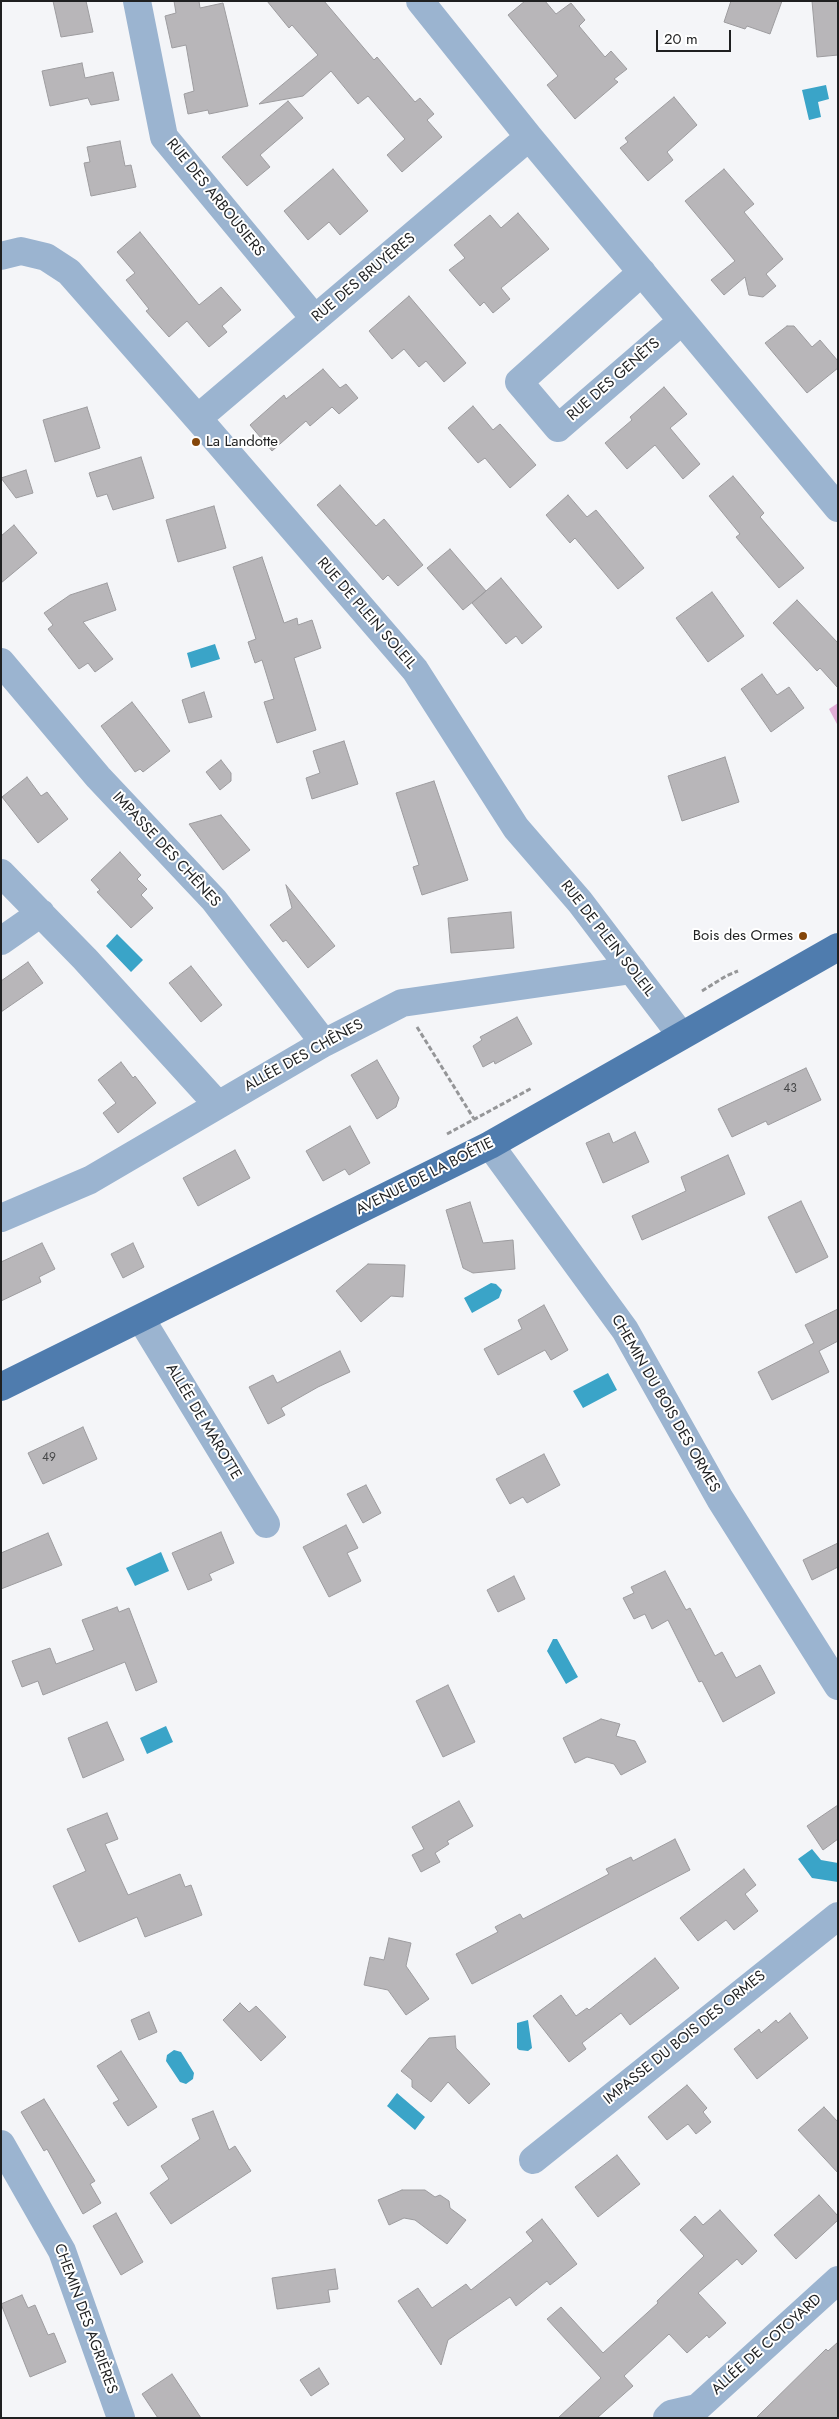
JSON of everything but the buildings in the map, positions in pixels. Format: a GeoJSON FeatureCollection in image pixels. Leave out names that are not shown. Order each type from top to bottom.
{"type":"FeatureCollection","features":[{"type":"Feature","properties":{"kind":"main road","name":"AVENUE DE LA BOÉTIE"},"geometry":{"type":"LineString","coordinates":[[1,1387],[490,1146],[681,1035],[838,948]]}},
{"type":"Feature","properties":{"kind":"street","name":"RUE DES ARBOUSIERS"},"geometry":{"type":"LineString","coordinates":[[137,1],[164,137],[315,319]]}},
{"type":"Feature","properties":{"kind":"street"},"geometry":{"type":"LineString","coordinates":[[420,1],[529,137],[838,508]]}},
{"type":"Feature","properties":{"kind":"street","name":"RUE DES BRUYÈRES"},"geometry":{"type":"LineString","coordinates":[[198,418],[529,137]]}},
{"type":"Feature","properties":{"kind":"street","name":"RUE DE PLEIN SOLEIL"},"geometry":{"type":"LineString","coordinates":[[1,256],[21,251],[46,257],[69,272],[198,418],[415,670],[516,828],[580,902],[681,1035]]}},
{"type":"Feature","properties":{"kind":"street","name":"RUE DES GENÊTS"},"geometry":{"type":"LineString","coordinates":[[642,272],[519,382],[558,428],[682,321]]}},
{"type":"Feature","properties":{"kind":"street","name":"IMPASSE DES CHÊNES"},"geometry":{"type":"LineString","coordinates":[[1,662],[98,777],[214,900],[324,1043]]}},
{"type":"Feature","properties":{"kind":"street"},"geometry":{"type":"LineString","coordinates":[[1,873],[85,959],[218,1106]]}},
{"type":"Feature","properties":{"kind":"street"},"geometry":{"type":"LineString","coordinates":[[1,941],[41,914]]}},
{"type":"Feature","properties":{"kind":"street","name":"ALLÉE DES CHÊNES"},"geometry":{"type":"LineString","coordinates":[[1,1218],[90,1180],[324,1043],[402,1003],[632,970]]}},
{"type":"Feature","properties":{"kind":"street","name":"CHEMIN DU BOIS DES ORMES"},"geometry":{"type":"LineString","coordinates":[[490,1146],[626,1330],[720,1499],[838,1686]]}},
{"type":"Feature","properties":{"kind":"street","name":"ALLÉE DE MAROTTE"},"geometry":{"type":"LineString","coordinates":[[141,1319],[266,1524]]}},
{"type":"Feature","properties":{"kind":"street","name":"IMPASSE DU BOIS DES ORMES"},"geometry":{"type":"LineString","coordinates":[[533,2160],[838,1916]]}},
{"type":"Feature","properties":{"kind":"street","name":"CHEMIN DES AGRIÈRES"},"geometry":{"type":"LineString","coordinates":[[1,2144],[62,2251],[121,2418]]}},
{"type":"Feature","properties":{"kind":"street","name":"ALLÉE DE COTOYARD"},"geometry":{"type":"LineString","coordinates":[[667,2418],[671,2414],[697,2408],[838,2280]]}},
{"type":"Feature","properties":{"kind":"path"},"geometry":{"type":"LineString","coordinates":[[701,992],[726,976],[743,969]]}},
{"type":"Feature","properties":{"kind":"path"},"geometry":{"type":"LineString","coordinates":[[402,1003],[490,1146]]}},
{"type":"Feature","properties":{"kind":"path"},"geometry":{"type":"LineString","coordinates":[[444,1136],[533,1088]]}},
{"type":"Feature","properties":{"kind":"shaded area"},"geometry":{"type":"Polygon","coordinates":[[[838,703],[838,726],[829,709],[838,703]]]}},
{"type":"Feature","properties":{"kind":"water"},"geometry":{"type":"Polygon","coordinates":[[[826,85],[829,99],[818,102],[821,117],[809,120],[802,90],[826,85]]]}},
{"type":"Feature","properties":{"kind":"water"},"geometry":{"type":"Polygon","coordinates":[[[215,644],[220,659],[191,668],[187,653],[215,644]]]}},
{"type":"Feature","properties":{"kind":"water"},"geometry":{"type":"Polygon","coordinates":[[[117,934],[143,960],[131,972],[106,946],[117,934]]]}},
{"type":"Feature","properties":{"kind":"water"},"geometry":{"type":"Polygon","coordinates":[[[491,1283],[496,1284],[502,1290],[499,1298],[472,1313],[464,1298],[491,1283]]]}},
{"type":"Feature","properties":{"kind":"water"},"geometry":{"type":"Polygon","coordinates":[[[608,1373],[617,1390],[583,1408],[573,1391],[608,1373]]]}},
{"type":"Feature","properties":{"kind":"water"},"geometry":{"type":"Polygon","coordinates":[[[161,1552],[169,1571],[135,1586],[126,1568],[161,1552]]]}},
{"type":"Feature","properties":{"kind":"water"},"geometry":{"type":"Polygon","coordinates":[[[553,1639],[557,1639],[578,1677],[566,1684],[547,1651],[553,1639]]]}},
{"type":"Feature","properties":{"kind":"water"},"geometry":{"type":"Polygon","coordinates":[[[166,1726],[173,1742],[147,1754],[140,1738],[166,1726]]]}},
{"type":"Feature","properties":{"kind":"water"},"geometry":{"type":"Polygon","coordinates":[[[812,1849],[821,1860],[838,1863],[838,1882],[812,1878],[798,1859],[812,1849]]]}},
{"type":"Feature","properties":{"kind":"water"},"geometry":{"type":"Polygon","coordinates":[[[528,2020],[532,2048],[528,2051],[519,2050],[517,2048],[517,2023],[528,2020]]]}},
{"type":"Feature","properties":{"kind":"water"},"geometry":{"type":"Polygon","coordinates":[[[174,2050],[181,2052],[194,2073],[193,2079],[186,2084],[180,2082],[166,2061],[167,2055],[174,2050]]]}},
{"type":"Feature","properties":{"kind":"water"},"geometry":{"type":"Polygon","coordinates":[[[397,2093],[425,2117],[415,2130],[387,2106],[397,2093]]]}},
{"type":"Feature","properties":{"kind":"place","name":"La Landotte"},"geometry":{"type":"Point","coordinates":[196,442]}},
{"type":"Feature","properties":{"kind":"place","name":"Bois des Ormes"},"geometry":{"type":"Point","coordinates":[803,936]}}]}
